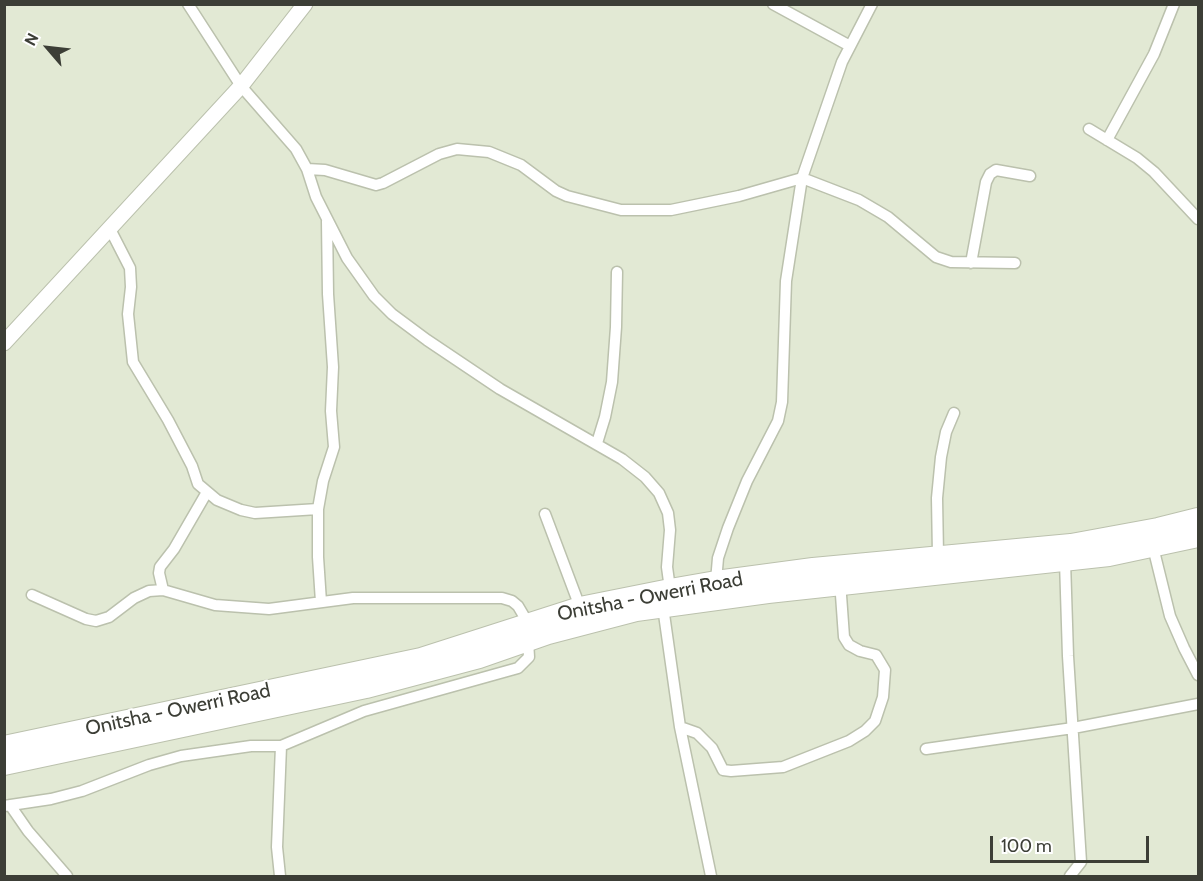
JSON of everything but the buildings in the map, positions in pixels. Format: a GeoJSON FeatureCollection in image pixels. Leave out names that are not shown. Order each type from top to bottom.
{"type":"FeatureCollection","features":[{"type":"Feature","properties":{"kind":"highway","name":"Onitsha - Owerri Road"},"geometry":{"type":"LineString","coordinates":[[4,765],[366,688],[479,658],[580,607],[840,575],[938,555],[1071,544],[1198,518]]}},
{"type":"Feature","properties":{"kind":"highway","name":"Onitsha - Owerri Road"},"geometry":{"type":"LineString","coordinates":[[4,746],[421,658],[528,632],[636,611],[716,581],[1065,561],[1109,556],[1198,537]]}},
{"type":"Feature","properties":{"kind":"street"},"geometry":{"type":"LineString","coordinates":[[188,4],[241,86],[296,149],[307,170],[316,197],[346,258],[374,296],[392,314],[500,389],[622,459],[645,477],[659,493],[668,513],[670,530],[667,598],[680,727],[711,876]]}},
{"type":"Feature","properties":{"kind":"street"},"geometry":{"type":"LineString","coordinates":[[4,343],[241,86],[305,4]]}},
{"type":"Feature","properties":{"kind":"street"},"geometry":{"type":"LineString","coordinates":[[773,4],[850,46]]}},
{"type":"Feature","properties":{"kind":"street"},"geometry":{"type":"LineString","coordinates":[[716,581],[718,558],[728,528],[747,481],[778,421],[782,402],[786,281],[802,178],[842,62],[872,4]]}},
{"type":"Feature","properties":{"kind":"street"},"geometry":{"type":"LineString","coordinates":[[1107,140],[1154,54],[1174,4]]}},
{"type":"Feature","properties":{"kind":"street"},"geometry":{"type":"LineString","coordinates":[[1089,129],[1137,158],[1154,172],[1198,219]]}},
{"type":"Feature","properties":{"kind":"street"},"geometry":{"type":"LineString","coordinates":[[307,170],[325,170],[376,185],[439,154],[457,149],[489,152],[521,165],[556,191],[567,196],[621,210],[671,210],[739,196],[802,178],[859,200],[888,217],[936,257],[951,262],[1015,263]]}},
{"type":"Feature","properties":{"kind":"street"},"geometry":{"type":"LineString","coordinates":[[971,263],[986,182],[990,174],[996,170],[1030,176]]}},
{"type":"Feature","properties":{"kind":"street"},"geometry":{"type":"LineString","coordinates":[[321,602],[318,509],[323,482],[334,447],[326,217]]}},
{"type":"Feature","properties":{"kind":"street"},"geometry":{"type":"LineString","coordinates":[[110,229],[130,268],[131,287],[128,314],[133,362],[168,420],[192,466],[198,484],[217,500],[255,513],[318,509]]}},
{"type":"Feature","properties":{"kind":"street"},"geometry":{"type":"LineString","coordinates":[[597,443],[612,382],[617,272]]}},
{"type":"Feature","properties":{"kind":"street"},"geometry":{"type":"LineString","coordinates":[[938,555],[937,498],[941,457],[946,432],[954,413]]}},
{"type":"Feature","properties":{"kind":"street"},"geometry":{"type":"LineString","coordinates":[[163,590],[160,567],[174,549],[207,492]]}},
{"type":"Feature","properties":{"kind":"street"},"geometry":{"type":"LineString","coordinates":[[545,514],[580,607]]}},
{"type":"Feature","properties":{"kind":"street"},"geometry":{"type":"LineString","coordinates":[[1153,547],[1170,616],[1198,675]]}},
{"type":"Feature","properties":{"kind":"street"},"geometry":{"type":"LineString","coordinates":[[1065,561],[1081,862],[1070,876]]}},
{"type":"Feature","properties":{"kind":"street"},"geometry":{"type":"LineString","coordinates":[[680,727],[697,734],[712,748],[723,770],[731,771],[783,767],[849,741],[875,722],[883,697],[885,670],[876,654],[860,651],[849,645],[844,637],[840,575]]}},
{"type":"Feature","properties":{"kind":"street"},"geometry":{"type":"LineString","coordinates":[[7,806],[82,791],[149,765],[181,756],[251,746],[281,746],[364,711],[518,668],[529,657],[528,632],[518,606],[502,598],[353,598],[269,609],[215,605],[163,590],[149,591],[134,598],[110,617],[96,621],[86,619],[32,595]]}},
{"type":"Feature","properties":{"kind":"street"},"geometry":{"type":"LineString","coordinates":[[926,750],[1073,728],[1198,704]]}},
{"type":"Feature","properties":{"kind":"street"},"geometry":{"type":"LineString","coordinates":[[280,876],[277,847],[281,746]]}},
{"type":"Feature","properties":{"kind":"street"},"geometry":{"type":"LineString","coordinates":[[7,806],[67,876]]}}]}
